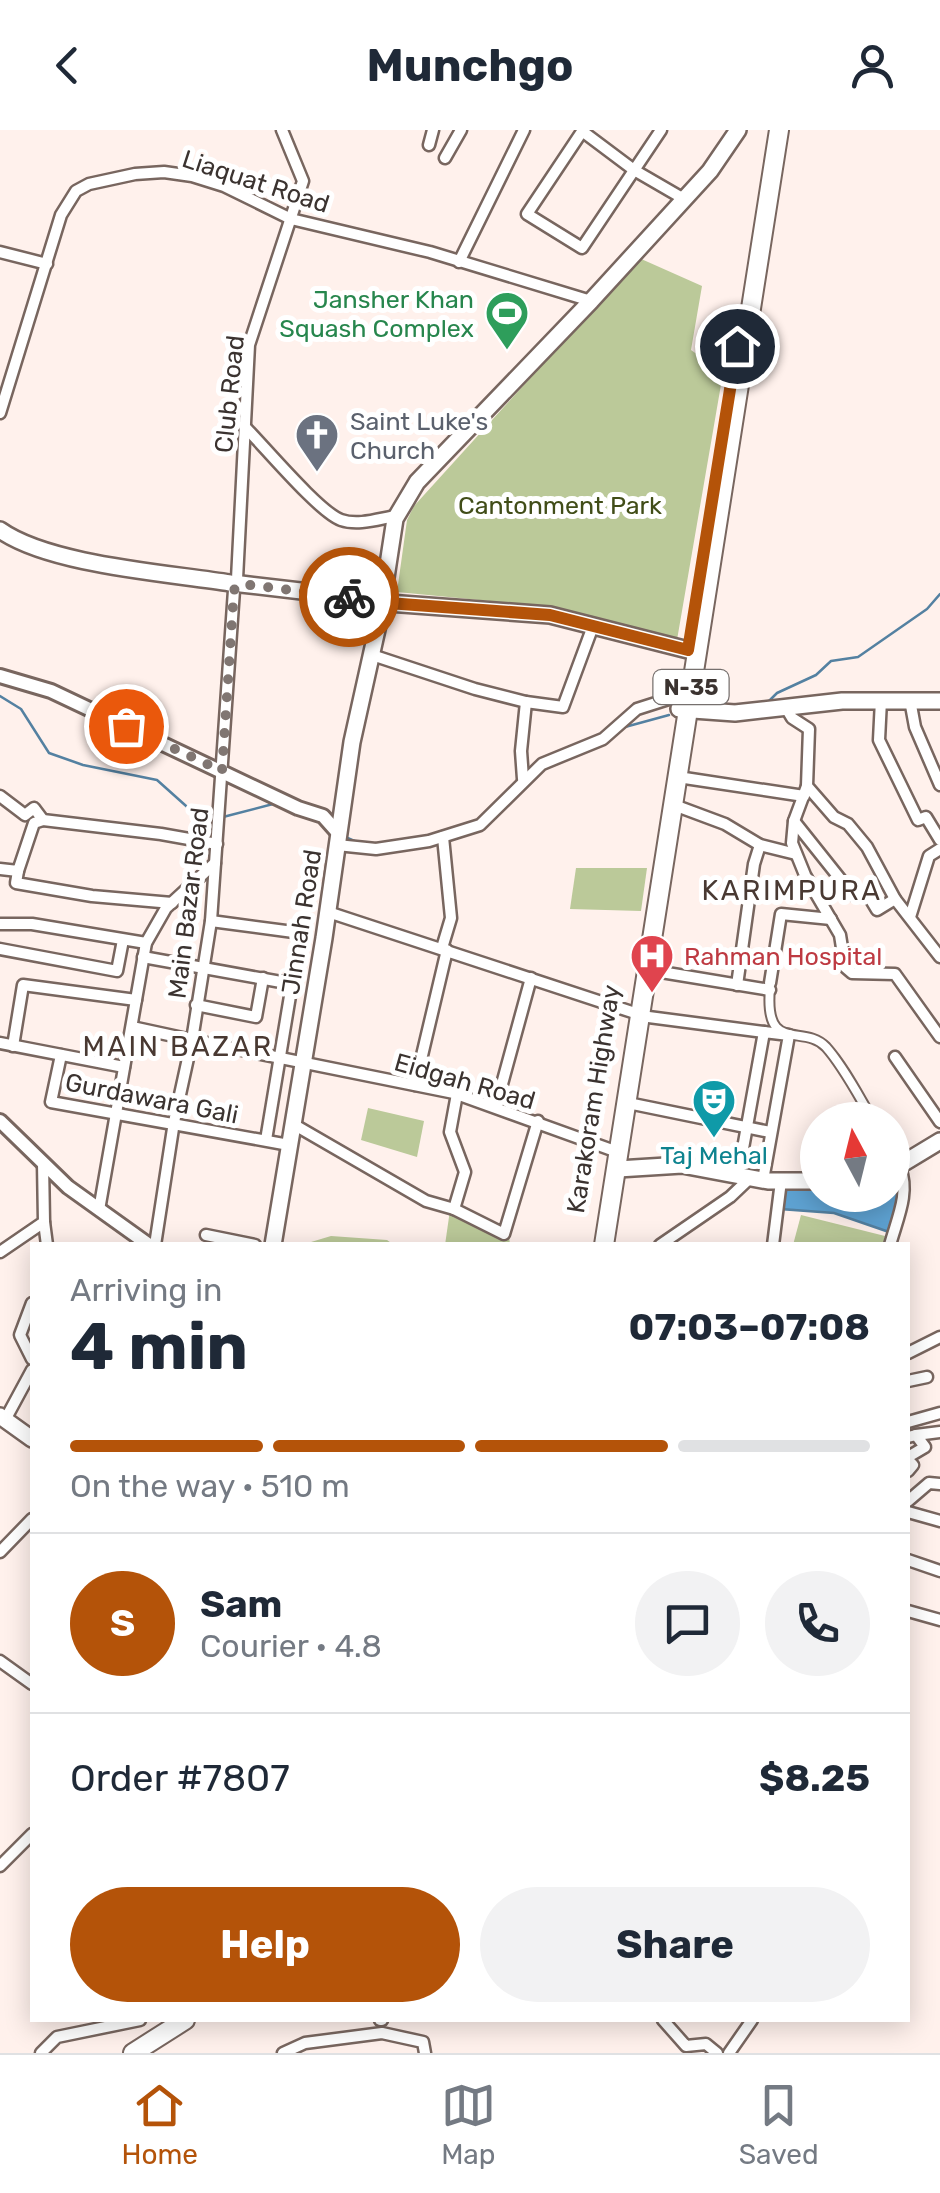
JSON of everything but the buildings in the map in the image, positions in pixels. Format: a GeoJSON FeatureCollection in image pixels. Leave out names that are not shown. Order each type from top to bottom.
{"type":"FeatureCollection","features":[{"type":"Feature","properties":{"kind":"highway","name":"Karakoram Highway"},"geometry":{"type":"LineString","coordinates":[[605,1242],[628,1103],[636,1014],[648,970],[674,804],[688,650],[769,130]]}},
{"type":"Feature","properties":{"kind":"highway","name":"Karakoram Highway"},"geometry":{"type":"LineString","coordinates":[[595,1242],[636,1014],[682,705],[780,130]]}},
{"type":"Feature","properties":{"kind":"highway"},"geometry":{"type":"LineString","coordinates":[[133,2053],[182,2022]]}},
{"type":"Feature","properties":{"kind":"main road","name":"Jinnah Road"},"geometry":{"type":"LineString","coordinates":[[273,1242],[352,742],[383,602],[396,516],[416,482],[591,301],[710,170],[738,130]]}},
{"type":"Feature","properties":{"kind":"main road"},"geometry":{"type":"LineString","coordinates":[[0,530],[35,549],[76,558],[236,584],[383,602],[550,615],[688,650]]}},
{"type":"Feature","properties":{"kind":"main road"},"geometry":{"type":"LineString","coordinates":[[682,705],[735,713],[880,700],[940,701]]}},
{"type":"Feature","properties":{"kind":"main road"},"geometry":{"type":"LineString","coordinates":[[910,1159],[937,1149]]}},
{"type":"Feature","properties":{"kind":"main road"},"geometry":{"type":"LineString","coordinates":[[618,1169],[682,1165],[750,1178],[800,1181]]}},
{"type":"Feature","properties":{"kind":"main road"},"geometry":{"type":"LineString","coordinates":[[3,1418],[30,1438]]}},
{"type":"Feature","properties":{"kind":"street","name":"Club Road"},"geometry":{"type":"LineString","coordinates":[[222,771],[249,345],[303,181],[282,130]]}},
{"type":"Feature","properties":{"kind":"street"},"geometry":{"type":"LineString","coordinates":[[429,145],[434,130]]}},
{"type":"Feature","properties":{"kind":"street"},"geometry":{"type":"LineString","coordinates":[[446,158],[461,130]]}},
{"type":"Feature","properties":{"kind":"street"},"geometry":{"type":"LineString","coordinates":[[459,262],[524,130]]}},
{"type":"Feature","properties":{"kind":"street"},"geometry":{"type":"LineString","coordinates":[[661,130],[634,170],[582,248],[527,214],[582,131],[634,170],[684,199]]}},
{"type":"Feature","properties":{"kind":"street","name":"Liaquat Road"},"geometry":{"type":"LineString","coordinates":[[0,413],[61,215],[76,191],[135,174],[164,172],[192,176],[224,186],[290,219],[591,301]]}},
{"type":"Feature","properties":{"kind":"street"},"geometry":{"type":"LineString","coordinates":[[0,252],[47,264]]}},
{"type":"Feature","properties":{"kind":"street"},"geometry":{"type":"LineString","coordinates":[[244,426],[316,502],[340,520],[364,522],[396,516]]}},
{"type":"Feature","properties":{"kind":"street"},"geometry":{"type":"LineString","coordinates":[[372,655],[475,689],[563,707],[593,626]]}},
{"type":"Feature","properties":{"kind":"street"},"geometry":{"type":"LineString","coordinates":[[0,676],[51,692],[298,808],[323,816],[338,839],[376,849],[444,837],[480,825],[542,764],[602,739],[637,710],[682,705]]}},
{"type":"Feature","properties":{"kind":"street"},"geometry":{"type":"LineString","coordinates":[[880,700],[879,740],[918,820],[926,817],[940,840]]}},
{"type":"Feature","properties":{"kind":"street"},"geometry":{"type":"LineString","coordinates":[[910,700],[915,727],[940,785]]}},
{"type":"Feature","properties":{"kind":"street"},"geometry":{"type":"LineString","coordinates":[[524,780],[521,751],[526,702]]}},
{"type":"Feature","properties":{"kind":"street"},"geometry":{"type":"LineString","coordinates":[[786,708],[792,718],[809,729],[805,791],[794,821],[792,843],[840,935],[848,971],[895,974],[940,1037]]}},
{"type":"Feature","properties":{"kind":"street","name":"Main Bazar Road"},"geometry":{"type":"LineString","coordinates":[[153,1242],[192,1040],[210,921],[222,771]]}},
{"type":"Feature","properties":{"kind":"street"},"geometry":{"type":"LineString","coordinates":[[678,776],[805,791],[848,824],[867,847],[895,899],[940,956]]}},
{"type":"Feature","properties":{"kind":"street"},"geometry":{"type":"LineString","coordinates":[[0,796],[25,815],[34,808],[43,820]]}},
{"type":"Feature","properties":{"kind":"street"},"geometry":{"type":"LineString","coordinates":[[674,804],[725,824],[760,845],[796,854]]}},
{"type":"Feature","properties":{"kind":"street"},"geometry":{"type":"LineString","coordinates":[[323,816],[342,807]]}},
{"type":"Feature","properties":{"kind":"street"},"geometry":{"type":"LineString","coordinates":[[172,903],[92,896],[16,883],[34,823],[43,820],[217,844]]}},
{"type":"Feature","properties":{"kind":"street"},"geometry":{"type":"LineString","coordinates":[[794,821],[852,896],[868,895],[876,910],[895,899]]}},
{"type":"Feature","properties":{"kind":"street"},"geometry":{"type":"LineString","coordinates":[[415,1085],[450,918],[444,837]]}},
{"type":"Feature","properties":{"kind":"street"},"geometry":{"type":"LineString","coordinates":[[737,985],[760,845]]}},
{"type":"Feature","properties":{"kind":"street"},"geometry":{"type":"LineString","coordinates":[[910,917],[929,856],[940,849]]}},
{"type":"Feature","properties":{"kind":"street"},"geometry":{"type":"LineString","coordinates":[[99,1210],[146,943],[172,903],[215,863]]}},
{"type":"Feature","properties":{"kind":"street"},"geometry":{"type":"LineString","coordinates":[[0,869],[18,871]]}},
{"type":"Feature","properties":{"kind":"street"},"geometry":{"type":"LineString","coordinates":[[328,912],[636,1014],[789,1035],[826,1047],[861,1102]]}},
{"type":"Feature","properties":{"kind":"street"},"geometry":{"type":"LineString","coordinates":[[789,1035],[775,1025],[770,1006],[781,914],[832,919]]}},
{"type":"Feature","properties":{"kind":"street"},"geometry":{"type":"LineString","coordinates":[[210,921],[301,933],[266,1140]]}},
{"type":"Feature","properties":{"kind":"street"},"geometry":{"type":"LineString","coordinates":[[0,924],[32,924],[146,943]]}},
{"type":"Feature","properties":{"kind":"street"},"geometry":{"type":"LineString","coordinates":[[0,949],[117,970],[122,940]]}},
{"type":"Feature","properties":{"kind":"street"},"geometry":{"type":"LineString","coordinates":[[143,957],[292,984]]}},
{"type":"Feature","properties":{"kind":"street"},"geometry":{"type":"LineString","coordinates":[[648,970],[770,987]]}},
{"type":"Feature","properties":{"kind":"street"},"geometry":{"type":"LineString","coordinates":[[196,1005],[256,1017],[263,978]]}},
{"type":"Feature","properties":{"kind":"street"},"geometry":{"type":"LineString","coordinates":[[496,1106],[531,978]]}},
{"type":"Feature","properties":{"kind":"street"},"geometry":{"type":"LineString","coordinates":[[13,1046],[24,986],[136,1000]]}},
{"type":"Feature","properties":{"kind":"street"},"geometry":{"type":"LineString","coordinates":[[132,1027],[304,1062]]}},
{"type":"Feature","properties":{"kind":"street"},"geometry":{"type":"LineString","coordinates":[[750,1178],[748,1127],[764,1032]]}},
{"type":"Feature","properties":{"kind":"street"},"geometry":{"type":"LineString","coordinates":[[664,1242],[730,1197],[750,1178],[770,1132],[789,1035]]}},
{"type":"Feature","properties":{"kind":"street"},"geometry":{"type":"LineString","coordinates":[[0,1043],[124,1068]]}},
{"type":"Feature","properties":{"kind":"street","name":"Gurdawara Gali"},"geometry":{"type":"LineString","coordinates":[[61,1055],[51,1102],[289,1145]]}},
{"type":"Feature","properties":{"kind":"street"},"geometry":{"type":"LineString","coordinates":[[894,1057],[940,1122]]}},
{"type":"Feature","properties":{"kind":"street","name":"Eidgah Road"},"geometry":{"type":"LineString","coordinates":[[304,1062],[457,1094],[612,1150]]}},
{"type":"Feature","properties":{"kind":"street"},"geometry":{"type":"LineString","coordinates":[[454,1209],[465,1172],[450,1132],[457,1094]]}},
{"type":"Feature","properties":{"kind":"street"},"geometry":{"type":"LineString","coordinates":[[628,1103],[770,1132]]}},
{"type":"Feature","properties":{"kind":"street"},"geometry":{"type":"LineString","coordinates":[[0,1120],[128,1238]]}},
{"type":"Feature","properties":{"kind":"street"},"geometry":{"type":"LineString","coordinates":[[293,1124],[426,1201],[454,1209],[504,1234],[538,1121]]}},
{"type":"Feature","properties":{"kind":"street"},"geometry":{"type":"LineString","coordinates":[[43,1163],[47,1242]]}},
{"type":"Feature","properties":{"kind":"street"},"geometry":{"type":"LineString","coordinates":[[773,1242],[781,1182]]}},
{"type":"Feature","properties":{"kind":"street"},"geometry":{"type":"LineString","coordinates":[[891,1242],[900,1212]]}},
{"type":"Feature","properties":{"kind":"street"},"geometry":{"type":"LineString","coordinates":[[0,1252],[44,1222]]}},
{"type":"Feature","properties":{"kind":"street"},"geometry":{"type":"LineString","coordinates":[[206,1235],[241,1242]]}},
{"type":"Feature","properties":{"kind":"street"},"geometry":{"type":"LineString","coordinates":[[30,1308],[20,1336],[30,1355]]}},
{"type":"Feature","properties":{"kind":"street"},"geometry":{"type":"LineString","coordinates":[[910,1352],[940,1337]]}},
{"type":"Feature","properties":{"kind":"street"},"geometry":{"type":"LineString","coordinates":[[3,1418],[30,1373]]}},
{"type":"Feature","properties":{"kind":"street"},"geometry":{"type":"LineString","coordinates":[[910,1381],[927,1377]]}},
{"type":"Feature","properties":{"kind":"street"},"geometry":{"type":"LineString","coordinates":[[910,1421],[940,1412]]}},
{"type":"Feature","properties":{"kind":"street"},"geometry":{"type":"LineString","coordinates":[[912,1436],[940,1432]]}},
{"type":"Feature","properties":{"kind":"street"},"geometry":{"type":"LineString","coordinates":[[912,1436],[925,1447]]}},
{"type":"Feature","properties":{"kind":"street"},"geometry":{"type":"LineString","coordinates":[[910,1457],[925,1447],[940,1446]]}},
{"type":"Feature","properties":{"kind":"street"},"geometry":{"type":"LineString","coordinates":[[910,1499],[929,1483],[940,1484]]}},
{"type":"Feature","properties":{"kind":"street"},"geometry":{"type":"LineString","coordinates":[[910,1513],[940,1521]]}},
{"type":"Feature","properties":{"kind":"street"},"geometry":{"type":"LineString","coordinates":[[0,1552],[30,1521]]}},
{"type":"Feature","properties":{"kind":"street"},"geometry":{"type":"LineString","coordinates":[[910,1561],[940,1571]]}},
{"type":"Feature","properties":{"kind":"street"},"geometry":{"type":"LineString","coordinates":[[910,1612],[940,1620]]}},
{"type":"Feature","properties":{"kind":"street"},"geometry":{"type":"LineString","coordinates":[[0,1661],[30,1683]]}},
{"type":"Feature","properties":{"kind":"street"},"geometry":{"type":"LineString","coordinates":[[2,1861],[30,1836]]}},
{"type":"Feature","properties":{"kind":"street"},"geometry":{"type":"LineString","coordinates":[[40,2053],[57,2037],[130,2022]]}},
{"type":"Feature","properties":{"kind":"street"},"geometry":{"type":"LineString","coordinates":[[668,2022],[686,2046],[706,2044],[718,2053]]}},
{"type":"Feature","properties":{"kind":"street"},"geometry":{"type":"LineString","coordinates":[[729,2053],[751,2022]]}},
{"type":"Feature","properties":{"kind":"street"},"geometry":{"type":"LineString","coordinates":[[283,2053],[305,2044],[382,2032],[424,2042],[425,2053]]}},
{"type":"Feature","properties":{"kind":"green space","name":"Cantonment Park"},"geometry":{"type":"Polygon","coordinates":[[[639,258],[702,286],[691,350],[723,373],[677,640],[639,638],[551,607],[397,592],[407,520],[414,506],[639,258]]]}},
{"type":"Feature","properties":{"kind":"green space"},"geometry":{"type":"Polygon","coordinates":[[[576,868],[647,868],[641,911],[570,909],[576,868]]]}},
{"type":"Feature","properties":{"kind":"green space"},"geometry":{"type":"Polygon","coordinates":[[[368,1108],[424,1121],[417,1157],[361,1140],[368,1108]]]}},
{"type":"Feature","properties":{"kind":"green space"},"geometry":{"type":"Polygon","coordinates":[[[450,1210],[509,1236],[510,1242],[445,1242],[450,1210]]]}},
{"type":"Feature","properties":{"kind":"green space"},"geometry":{"type":"Polygon","coordinates":[[[801,1215],[885,1236],[884,1242],[794,1242],[801,1215]]]}},
{"type":"Feature","properties":{"kind":"green space"},"geometry":{"type":"Polygon","coordinates":[[[331,1236],[390,1242],[311,1242],[331,1236]]]}},
{"type":"Feature","properties":{"kind":"water"},"geometry":{"type":"Polygon","coordinates":[[[800,1184],[800,1210],[781,1209],[782,1185],[800,1184]]]}},
{"type":"Feature","properties":{"kind":"water"},"geometry":{"type":"Polygon","coordinates":[[[821,1212],[896,1212],[892,1233],[821,1212]]]}},
{"type":"Feature","properties":{"kind":"waterway"},"geometry":{"type":"LineString","coordinates":[[767,703],[777,693],[816,675],[831,661],[858,657],[927,609],[940,594]]}},
{"type":"Feature","properties":{"kind":"waterway"},"geometry":{"type":"LineString","coordinates":[[0,696],[21,709],[49,753],[83,765],[157,780],[204,822],[215,819]]}},
{"type":"Feature","properties":{"kind":"waterway"},"geometry":{"type":"LineString","coordinates":[[625,727],[669,715]]}},
{"type":"Feature","properties":{"kind":"waterway"},"geometry":{"type":"LineString","coordinates":[[223,817],[273,804]]}},
{"type":"Feature","properties":{"kind":"waterway"},"geometry":{"type":"LineString","coordinates":[[343,836],[359,843]]}},
{"type":"Feature","properties":{"kind":"way so far"},"geometry":{"type":"LineString","coordinates":[[126,726],[222,771],[234,590],[241,584],[349,597]]}},
{"type":"Feature","properties":{"kind":"place","name":"Jansher Khan Squash Complex"},"geometry":{"type":"Point","coordinates":[507,351]}},
{"type":"Feature","properties":{"kind":"place","name":"Saint Luke's Church"},"geometry":{"type":"Point","coordinates":[317,473]}},
{"type":"Feature","properties":{"kind":"place","name":"Rahman Hospital"},"geometry":{"type":"Point","coordinates":[652,994]}},
{"type":"Feature","properties":{"kind":"place","name":"Taj Mehal"},"geometry":{"type":"Point","coordinates":[714,1139]}},
{"type":"Feature","properties":{"kind":"district","name":"KARIMPURA"},"geometry":{"type":"Point","coordinates":[792,890]}},
{"type":"Feature","properties":{"kind":"district","name":"MAIN BAZAR"},"geometry":{"type":"Point","coordinates":[178,1046]}},
{"type":"Feature","properties":{"kind":"route"},"geometry":{"type":"LineString","coordinates":[[349,597],[378,600],[383,596],[388,603],[550,615],[688,650],[737,346]]}}]}
